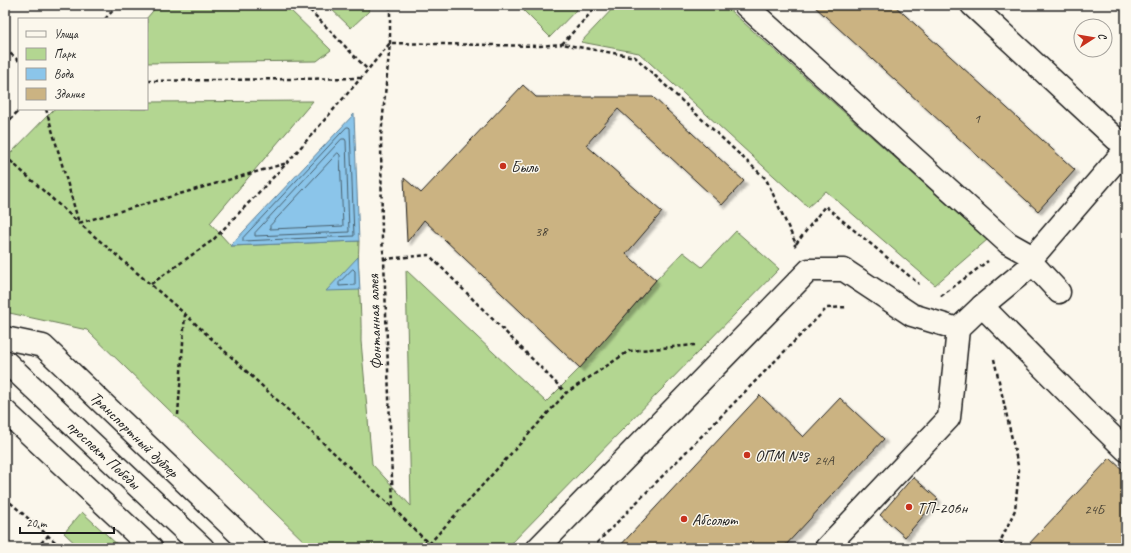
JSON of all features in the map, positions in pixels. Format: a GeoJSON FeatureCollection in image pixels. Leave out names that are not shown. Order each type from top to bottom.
{"type":"FeatureCollection","features":[{"type":"Feature","properties":{"kind":"main road"},"geometry":{"type":"LineString","coordinates":[[745,5],[1008,243],[1033,261],[1059,292]]}},
{"type":"Feature","properties":{"kind":"main road"},"geometry":{"type":"LineString","coordinates":[[972,5],[1116,139],[1126,144]]}},
{"type":"Feature","properties":{"kind":"main road"},"geometry":{"type":"LineString","coordinates":[[826,548],[949,418],[958,329],[1033,261],[1126,149]]}},
{"type":"Feature","properties":{"kind":"main road"},"geometry":{"type":"LineString","coordinates":[[538,548],[809,270],[844,270],[912,314],[958,329]]}},
{"type":"Feature","properties":{"kind":"main road"},"geometry":{"type":"LineString","coordinates":[[982,306],[1081,407],[1126,450]]}},
{"type":"Feature","properties":{"kind":"main road","name":"Транспортный дублер"},"geometry":{"type":"LineString","coordinates":[[5,338],[43,346],[254,548]]}},
{"type":"Feature","properties":{"kind":"main road","name":"проспект Победы"},"geometry":{"type":"LineString","coordinates":[[5,361],[203,548]]}},
{"type":"Feature","properties":{"kind":"main road"},"geometry":{"type":"LineString","coordinates":[[5,411],[151,548]]}},
{"type":"Feature","properties":{"kind":"path"},"geometry":{"type":"LineString","coordinates":[[106,18],[118,5]]}},
{"type":"Feature","properties":{"kind":"path"},"geometry":{"type":"LineString","coordinates":[[305,5],[368,70]]}},
{"type":"Feature","properties":{"kind":"path","name":"Фонтанная аллея"},"geometry":{"type":"LineString","coordinates":[[390,5],[390,43],[381,136],[382,240],[384,259],[393,508]]}},
{"type":"Feature","properties":{"kind":"path"},"geometry":{"type":"LineString","coordinates":[[562,44],[598,5]]}},
{"type":"Feature","properties":{"kind":"path"},"geometry":{"type":"LineString","coordinates":[[151,284],[213,240],[287,163],[390,43],[540,46],[562,44],[635,57],[766,178],[796,244]]}},
{"type":"Feature","properties":{"kind":"path"},"geometry":{"type":"LineString","coordinates":[[5,50],[18,60]]}},
{"type":"Feature","properties":{"kind":"path"},"geometry":{"type":"LineString","coordinates":[[148,81],[361,78]]}},
{"type":"Feature","properties":{"kind":"path"},"geometry":{"type":"LineString","coordinates":[[5,125],[19,110]]}},
{"type":"Feature","properties":{"kind":"path"},"geometry":{"type":"LineString","coordinates":[[46,110],[79,223]]}},
{"type":"Feature","properties":{"kind":"path"},"geometry":{"type":"LineString","coordinates":[[5,156],[79,223],[185,314],[393,508],[433,548]]}},
{"type":"Feature","properties":{"kind":"path"},"geometry":{"type":"LineString","coordinates":[[79,223],[287,163]]}},
{"type":"Feature","properties":{"kind":"path"},"geometry":{"type":"LineString","coordinates":[[792,250],[825,206],[924,289]]}},
{"type":"Feature","properties":{"kind":"path"},"geometry":{"type":"LineString","coordinates":[[912,314],[936,299],[996,256],[1008,243]]}},
{"type":"Feature","properties":{"kind":"path"},"geometry":{"type":"LineString","coordinates":[[384,259],[429,255],[566,393]]}},
{"type":"Feature","properties":{"kind":"path"},"geometry":{"type":"LineString","coordinates":[[592,548],[827,308],[854,307]]}},
{"type":"Feature","properties":{"kind":"path"},"geometry":{"type":"LineString","coordinates":[[178,415],[185,314]]}},
{"type":"Feature","properties":{"kind":"path"},"geometry":{"type":"LineString","coordinates":[[429,544],[566,393],[629,351],[698,345]]}},
{"type":"Feature","properties":{"kind":"path"},"geometry":{"type":"LineString","coordinates":[[994,358],[1019,470],[1015,510],[1000,542],[1005,548]]}},
{"type":"Feature","properties":{"kind":"path"},"geometry":{"type":"LineString","coordinates":[[5,498],[62,548]]}},
{"type":"Feature","properties":{"kind":"path"},"geometry":{"type":"LineString","coordinates":[[36,548],[48,536]]}},
{"type":"Feature","properties":{"kind":"green space"},"geometry":{"type":"Polygon","coordinates":[[[158,5],[285,5],[331,50],[317,61],[148,63],[147,18],[158,5]]]}},
{"type":"Feature","properties":{"kind":"green space"},"geometry":{"type":"Polygon","coordinates":[[[327,5],[369,5],[369,11],[351,28],[327,5]]]}},
{"type":"Feature","properties":{"kind":"green space"},"geometry":{"type":"Polygon","coordinates":[[[518,5],[581,5],[550,37],[518,5]]]}},
{"type":"Feature","properties":{"kind":"green space"},"geometry":{"type":"Polygon","coordinates":[[[616,5],[724,5],[987,240],[935,285],[826,191],[808,207],[639,53],[581,42],[616,5]]]}},
{"type":"Feature","properties":{"kind":"green space"},"geometry":{"type":"Polygon","coordinates":[[[313,101],[210,223],[231,246],[359,241],[361,341],[372,464],[411,506],[406,270],[546,402],[580,368],[656,280],[683,252],[702,267],[736,231],[779,269],[507,548],[311,548],[87,330],[5,312],[5,159],[53,110],[148,110],[148,102],[313,101]]]}},
{"type":"Feature","properties":{"kind":"green space"},"geometry":{"type":"Polygon","coordinates":[[[82,512],[121,548],[80,548],[64,533],[82,512]]]}},
{"type":"Feature","properties":{"kind":"water"},"geometry":{"type":"Polygon","coordinates":[[[354,114],[359,241],[230,246],[354,114]]]}},
{"type":"Feature","properties":{"kind":"water"},"geometry":{"type":"Polygon","coordinates":[[[358,257],[360,290],[326,291],[358,257]]]}},
{"type":"Feature","properties":{"kind":"building"},"geometry":{"type":"Polygon","coordinates":[[[813,5],[894,5],[1075,170],[1038,211],[813,5]]]}},
{"type":"Feature","properties":{"kind":"building"},"geometry":{"type":"Polygon","coordinates":[[[523,85],[536,97],[653,97],[744,181],[722,205],[618,109],[586,145],[662,212],[626,254],[656,280],[580,368],[424,220],[407,242],[404,178],[421,193],[523,85]]]}},
{"type":"Feature","properties":{"kind":"building"},"geometry":{"type":"Polygon","coordinates":[[[760,395],[803,437],[840,398],[884,439],[783,548],[618,548],[760,395]]]}},
{"type":"Feature","properties":{"kind":"building"},"geometry":{"type":"Polygon","coordinates":[[[1110,458],[1126,473],[1126,548],[1025,548],[1110,458]]]}},
{"type":"Feature","properties":{"kind":"building","name":"ТП-206н"},"geometry":{"type":"Polygon","coordinates":[[[913,477],[938,499],[905,537],[880,515],[913,477]]]}},
{"type":"Feature","properties":{"kind":"place","name":"Быль"},"geometry":{"type":"Point","coordinates":[503,166]}},
{"type":"Feature","properties":{"kind":"place","name":"ОПМ №8"},"geometry":{"type":"Point","coordinates":[747,455]}},
{"type":"Feature","properties":{"kind":"place","name":"ТП-206н"},"geometry":{"type":"Point","coordinates":[909,507]}},
{"type":"Feature","properties":{"kind":"place","name":"Абсолют"},"geometry":{"type":"Point","coordinates":[684,519]}}]}
